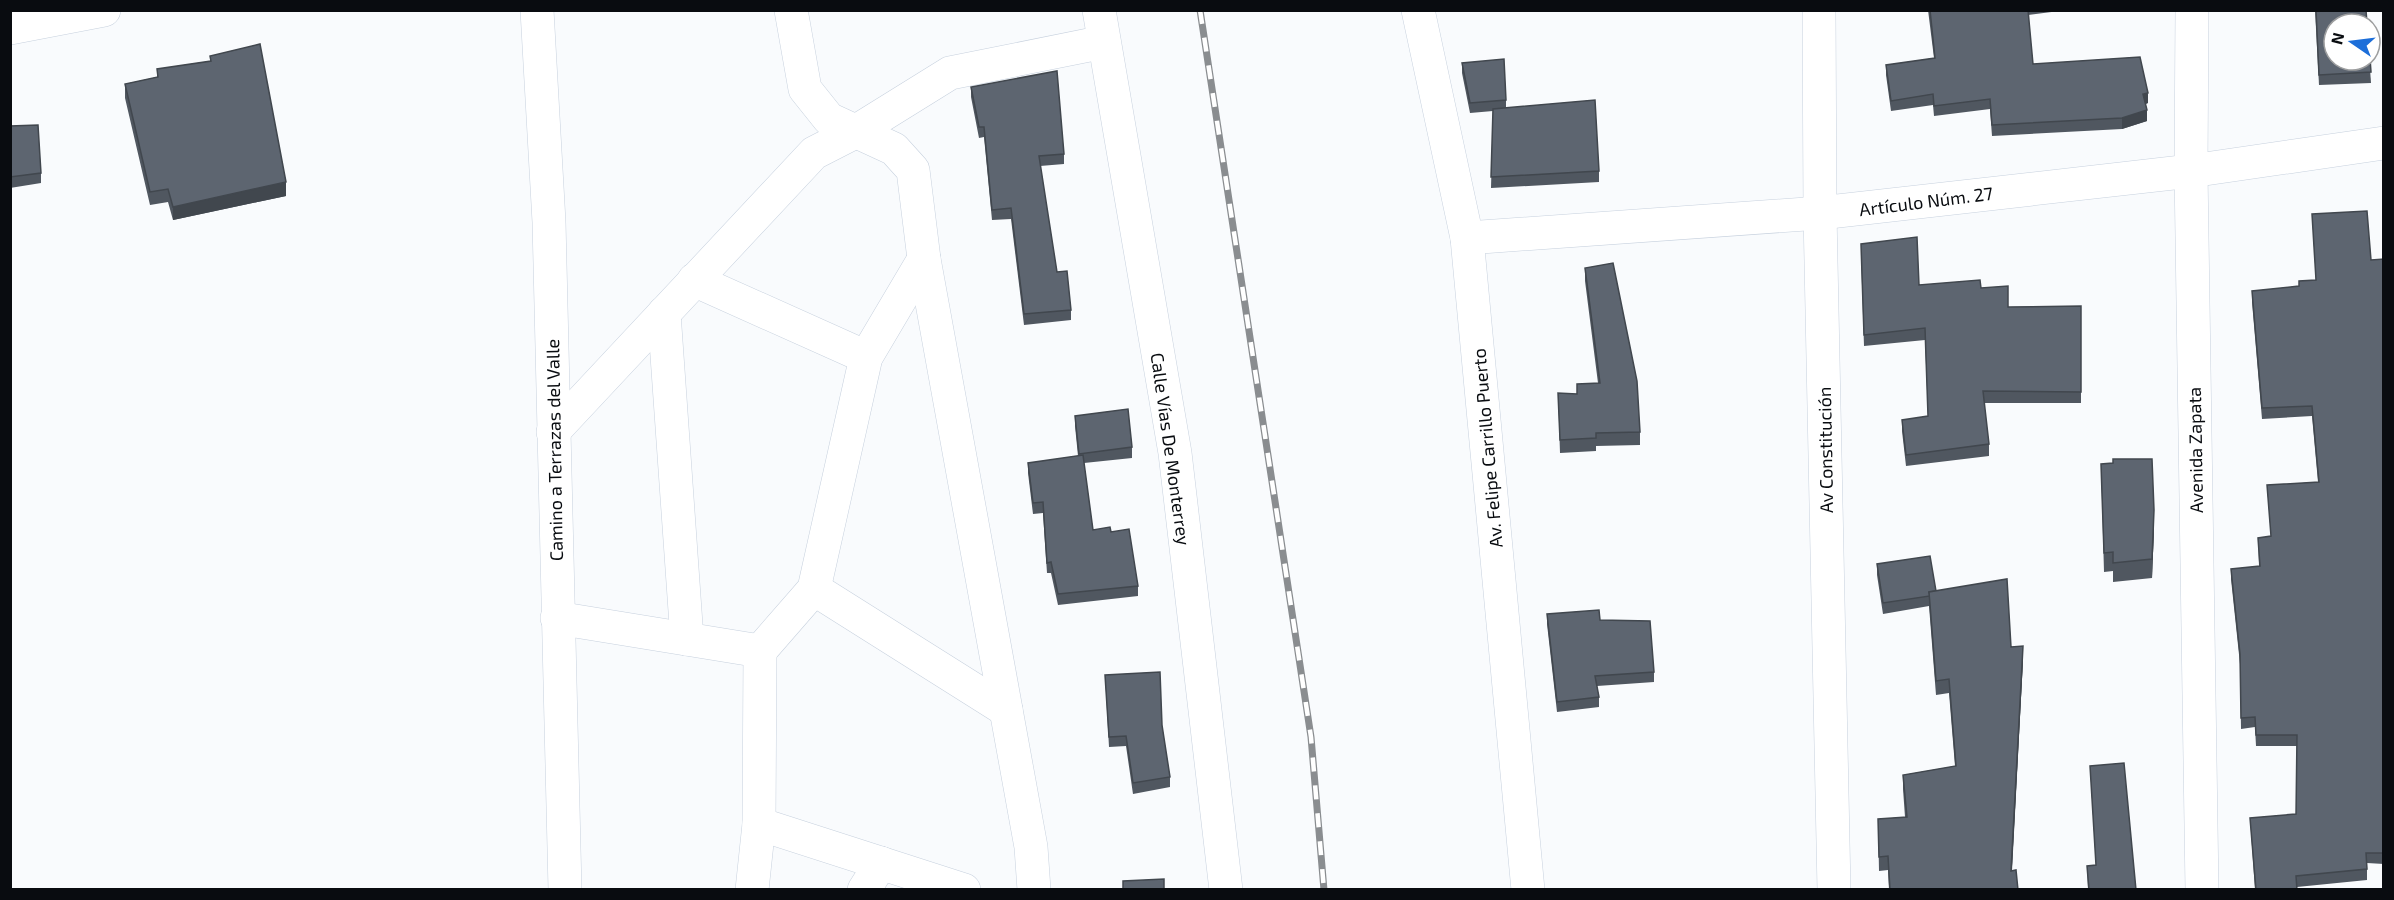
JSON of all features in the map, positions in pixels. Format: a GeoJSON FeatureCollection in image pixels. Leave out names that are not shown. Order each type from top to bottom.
{"type":"FeatureCollection","features":[{"type":"Feature","properties":{"kind":"street","name":"Camino a Terrazas del Valle"},"geometry":{"type":"LineString","coordinates":[[537,10],[549,222],[565,890]]}},
{"type":"Feature","properties":{"kind":"street"},"geometry":{"type":"LineString","coordinates":[[792,10],[806,89],[829,119],[894,149],[913,170],[924,259],[1031,847],[1034,890]]}},
{"type":"Feature","properties":{"kind":"street","name":"Av. Felipe Carrillo Puerto"},"geometry":{"type":"LineString","coordinates":[[1418,10],[1467,238],[1528,890]]}},
{"type":"Feature","properties":{"kind":"street","name":"Av Constitución"},"geometry":{"type":"LineString","coordinates":[[1819,10],[1820,213],[1834,890]]}},
{"type":"Feature","properties":{"kind":"street","name":"Avenida Zapata"},"geometry":{"type":"LineString","coordinates":[[2192,10],[2191,171],[2202,890]]}},
{"type":"Feature","properties":{"kind":"street"},"geometry":{"type":"LineString","coordinates":[[10,28],[95,11]]}},
{"type":"Feature","properties":{"kind":"street"},"geometry":{"type":"LineString","coordinates":[[553,432],[814,153],[855,132],[950,73],[1101,26]]}},
{"type":"Feature","properties":{"kind":"street","name":"Calle Vías De Monterrey"},"geometry":{"type":"LineString","coordinates":[[1101,26],[1174,453],[1226,890]]}},
{"type":"Feature","properties":{"kind":"street","name":"Artículo Núm. 27"},"geometry":{"type":"LineString","coordinates":[[1467,238],[1820,213],[2191,171],[2384,143]]}},
{"type":"Feature","properties":{"kind":"street"},"geometry":{"type":"LineString","coordinates":[[752,890],[759,824],[760,651],[814,589],[866,357],[924,259]]}},
{"type":"Feature","properties":{"kind":"street"},"geometry":{"type":"LineString","coordinates":[[694,280],[866,357]]}},
{"type":"Feature","properties":{"kind":"street"},"geometry":{"type":"LineString","coordinates":[[664,314],[687,639]]}},
{"type":"Feature","properties":{"kind":"street"},"geometry":{"type":"LineString","coordinates":[[814,589],[1006,710]]}},
{"type":"Feature","properties":{"kind":"street"},"geometry":{"type":"LineString","coordinates":[[557,618],[760,651]]}},
{"type":"Feature","properties":{"kind":"street"},"geometry":{"type":"LineString","coordinates":[[759,824],[873,876],[964,890]]}},
{"type":"Feature","properties":{"kind":"building"},"geometry":{"type":"Polygon","coordinates":[[[1930,10],[2028,10],[2033,64],[2140,57],[2148,93],[2143,94],[2147,110],[2122,118],[1992,125],[1990,99],[1934,106],[1933,94],[1891,101],[1886,65],[1935,58],[1930,10]]]}},
{"type":"Feature","properties":{"kind":"building"},"geometry":{"type":"Polygon","coordinates":[[[2316,10],[2366,10],[2366,12],[2322,12],[2322,72],[2371,72],[2319,75],[2316,10]]]}},
{"type":"Feature","properties":{"kind":"building"},"geometry":{"type":"Polygon","coordinates":[[[260,44],[286,182],[173,207],[168,189],[150,192],[125,84],[158,77],[157,69],[211,61],[210,56],[260,44]]]}},
{"type":"Feature","properties":{"kind":"building"},"geometry":{"type":"Polygon","coordinates":[[[1504,59],[1506,100],[1470,103],[1462,63],[1504,59]]]}},
{"type":"Feature","properties":{"kind":"building"},"geometry":{"type":"Polygon","coordinates":[[[1057,71],[1064,154],[1039,156],[1057,272],[1067,271],[1071,310],[1024,314],[1011,208],[992,210],[984,127],[979,127],[971,87],[1057,71]]]}},
{"type":"Feature","properties":{"kind":"building"},"geometry":{"type":"Polygon","coordinates":[[[1595,100],[1599,171],[1491,177],[1493,109],[1595,100]]]}},
{"type":"Feature","properties":{"kind":"building"},"geometry":{"type":"Polygon","coordinates":[[[38,125],[41,173],[10,177],[10,126],[38,125]]]}},
{"type":"Feature","properties":{"kind":"building"},"geometry":{"type":"Polygon","coordinates":[[[2367,211],[2371,260],[2384,259],[2384,853],[2366,853],[2367,869],[2296,876],[2297,890],[2256,890],[2250,818],[2296,814],[2297,735],[2256,735],[2255,717],[2241,718],[2240,654],[2231,569],[2260,566],[2258,538],[2271,536],[2267,485],[2319,482],[2312,406],[2262,408],[2252,291],[2299,286],[2299,281],[2316,280],[2312,214],[2367,211]]]}},
{"type":"Feature","properties":{"kind":"building"},"geometry":{"type":"Polygon","coordinates":[[[1917,237],[1919,285],[1980,280],[1981,288],[2008,286],[2008,307],[2081,306],[2081,392],[1983,391],[1989,444],[1906,455],[1902,420],[1928,416],[1925,328],[1864,335],[1861,244],[1917,237]]]}},
{"type":"Feature","properties":{"kind":"building"},"geometry":{"type":"Polygon","coordinates":[[[1613,263],[1637,381],[1640,432],[1596,433],[1596,438],[1560,440],[1558,393],[1577,394],[1577,384],[1600,383],[1585,268],[1613,263]]]}},
{"type":"Feature","properties":{"kind":"building"},"geometry":{"type":"Polygon","coordinates":[[[1128,409],[1132,447],[1079,454],[1075,416],[1128,409]]]}},
{"type":"Feature","properties":{"kind":"building"},"geometry":{"type":"Polygon","coordinates":[[[1083,455],[1093,530],[1110,527],[1111,532],[1129,529],[1138,586],[1058,594],[1051,562],[1047,563],[1043,502],[1033,503],[1028,463],[1083,455]]]}},
{"type":"Feature","properties":{"kind":"building"},"geometry":{"type":"Polygon","coordinates":[[[2113,459],[2152,459],[2154,510],[2152,559],[2113,563],[2113,552],[2104,553],[2101,464],[2113,463],[2113,459]]]}},
{"type":"Feature","properties":{"kind":"building"},"geometry":{"type":"Polygon","coordinates":[[[1930,556],[1936,591],[1929,592],[1930,596],[1883,603],[1877,564],[1930,556]]]}},
{"type":"Feature","properties":{"kind":"building"},"geometry":{"type":"Polygon","coordinates":[[[2007,579],[2011,647],[2023,646],[2011,871],[2016,870],[2018,890],[1890,890],[1888,856],[1879,857],[1878,819],[1907,817],[1903,775],[1956,766],[1949,679],[1936,681],[1929,592],[2007,579]]]}},
{"type":"Feature","properties":{"kind":"building"},"geometry":{"type":"Polygon","coordinates":[[[1599,610],[1600,620],[1650,621],[1654,672],[1595,676],[1599,697],[1557,702],[1547,614],[1599,610]]]}},
{"type":"Feature","properties":{"kind":"building"},"geometry":{"type":"Polygon","coordinates":[[[1160,672],[1162,725],[1170,777],[1133,783],[1126,736],[1109,737],[1105,675],[1160,672]]]}},
{"type":"Feature","properties":{"kind":"building"},"geometry":{"type":"Polygon","coordinates":[[[2124,763],[2136,890],[2089,890],[2087,866],[2096,865],[2090,766],[2124,763]]]}},
{"type":"Feature","properties":{"kind":"building"},"geometry":{"type":"Polygon","coordinates":[[[1164,879],[1164,890],[1123,890],[1123,881],[1164,879]]]}},
{"type":"Feature","properties":{"kind":"railway"},"geometry":{"type":"LineString","coordinates":[[1200,10],[1311,737],[1324,890]]}}]}
